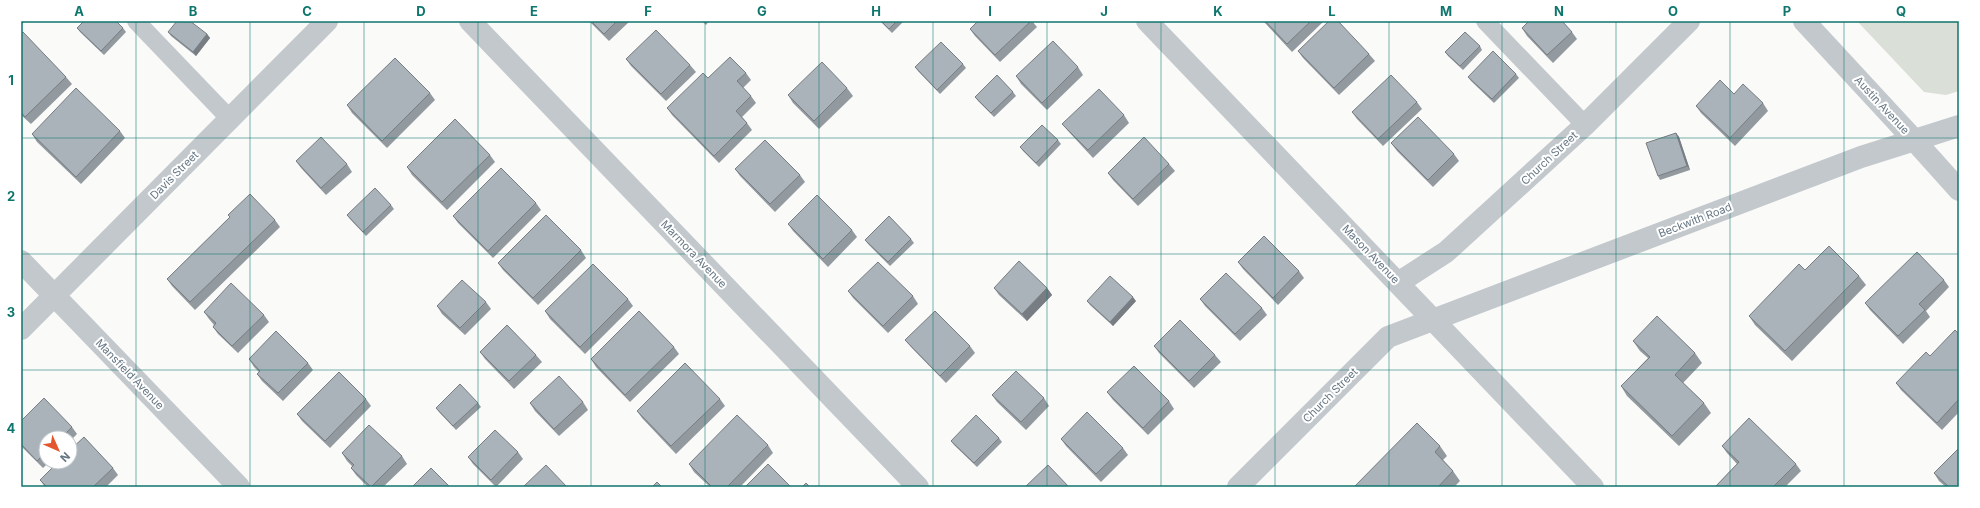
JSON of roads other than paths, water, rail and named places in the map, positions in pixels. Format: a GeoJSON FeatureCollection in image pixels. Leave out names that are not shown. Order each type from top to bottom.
{"type":"FeatureCollection","features":[{"type":"Feature","properties":{"kind":"street","name":"Davis Street"},"geometry":{"type":"LineString","coordinates":[[21,329],[328,21]]}},
{"type":"Feature","properties":{"kind":"street","name":"Marmora Avenue"},"geometry":{"type":"LineString","coordinates":[[470,21],[918,487]]}},
{"type":"Feature","properties":{"kind":"street","name":"Mason Avenue"},"geometry":{"type":"LineString","coordinates":[[1147,21],[1594,487]]}},
{"type":"Feature","properties":{"kind":"street","name":"Church Street"},"geometry":{"type":"LineString","coordinates":[[1398,283],[1446,252],[1585,125],[1689,21]]}},
{"type":"Feature","properties":{"kind":"street","name":"Austin Avenue"},"geometry":{"type":"LineString","coordinates":[[1804,21],[1959,190]]}},
{"type":"Feature","properties":{"kind":"street","name":"Beckwith Road"},"geometry":{"type":"LineString","coordinates":[[1434,320],[1861,157],[1915,142],[1959,126]]}},
{"type":"Feature","properties":{"kind":"street","name":"Mansfield Avenue"},"geometry":{"type":"LineString","coordinates":[[21,261],[239,487]]}},
{"type":"Feature","properties":{"kind":"street","name":"Church Street"},"geometry":{"type":"LineString","coordinates":[[1238,487],[1388,337],[1434,320]]}},
{"type":"Feature","properties":{"kind":"lane"},"geometry":{"type":"LineString","coordinates":[[136,21],[230,119]]}},
{"type":"Feature","properties":{"kind":"lane"},"geometry":{"type":"LineString","coordinates":[[1485,21],[1585,125]]}}]}
